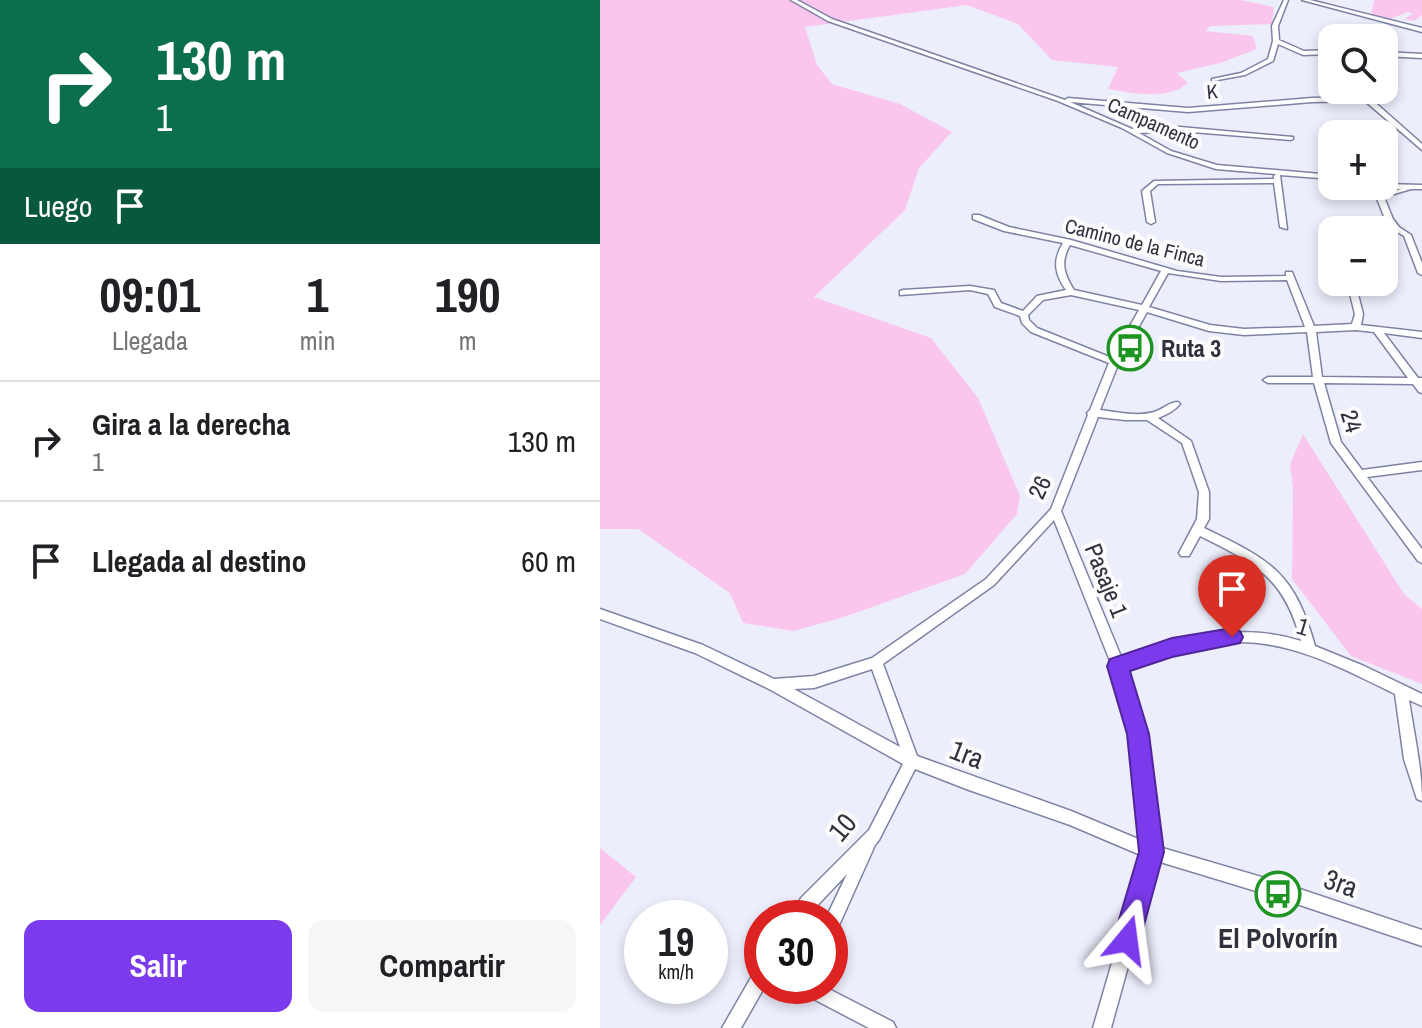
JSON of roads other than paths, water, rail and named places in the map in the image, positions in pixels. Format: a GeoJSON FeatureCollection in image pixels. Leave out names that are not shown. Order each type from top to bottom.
{"type":"FeatureCollection","features":[{"type":"Feature","properties":{"kind":"street"},"geometry":{"type":"LineString","coordinates":[[793,0],[830,20],[1060,100]]}},
{"type":"Feature","properties":{"kind":"street"},"geometry":{"type":"LineString","coordinates":[[1214,80],[1243,74],[1271,60],[1276,41],[1275,26],[1286,0]]}},
{"type":"Feature","properties":{"kind":"street"},"geometry":{"type":"LineString","coordinates":[[1304,0],[1422,30]]}},
{"type":"Feature","properties":{"kind":"street"},"geometry":{"type":"LineString","coordinates":[[1355,0],[1356,12]]}},
{"type":"Feature","properties":{"kind":"street"},"geometry":{"type":"LineString","coordinates":[[1276,41],[1295,50],[1318,51]]}},
{"type":"Feature","properties":{"kind":"street"},"geometry":{"type":"LineString","coordinates":[[1398,55],[1422,56]]}},
{"type":"Feature","properties":{"kind":"street","name":"K"},"geometry":{"type":"LineString","coordinates":[[1060,100],[1188,110],[1318,100]]}},
{"type":"Feature","properties":{"kind":"street","name":"Campamento"},"geometry":{"type":"LineString","coordinates":[[1060,100],[1131,131],[1169,152],[1216,167],[1277,176],[1318,177]]}},
{"type":"Feature","properties":{"kind":"street"},"geometry":{"type":"LineString","coordinates":[[1373,104],[1422,148]]}},
{"type":"Feature","properties":{"kind":"street"},"geometry":{"type":"LineString","coordinates":[[1131,131],[1180,129],[1291,138]]}},
{"type":"Feature","properties":{"kind":"street"},"geometry":{"type":"LineString","coordinates":[[1151,222],[1146,191],[1156,182],[1277,176],[1284,227]]}},
{"type":"Feature","properties":{"kind":"street"},"geometry":{"type":"LineString","coordinates":[[1417,189],[1380,196],[1384,211],[1394,225],[1407,235],[1418,271],[1422,273]]}},
{"type":"Feature","properties":{"kind":"street","name":"Camino de la Finca"},"geometry":{"type":"LineString","coordinates":[[976,217],[1007,229],[1068,242],[1166,270],[1221,279],[1289,276]]}},
{"type":"Feature","properties":{"kind":"street"},"geometry":{"type":"LineString","coordinates":[[1407,235],[1422,235]]}},
{"type":"Feature","properties":{"kind":"street"},"geometry":{"type":"LineString","coordinates":[[1068,242],[1060,252],[1057,265],[1061,278],[1071,292]]}},
{"type":"Feature","properties":{"kind":"street","name":"26"},"geometry":{"type":"LineString","coordinates":[[773,685],[814,682],[876,662],[990,582],[1056,511],[1114,362],[1166,270]]}},
{"type":"Feature","properties":{"kind":"street","name":"24"},"geometry":{"type":"LineString","coordinates":[[1289,276],[1311,330],[1318,380],[1336,443],[1422,558]]}},
{"type":"Feature","properties":{"kind":"street"},"geometry":{"type":"LineString","coordinates":[[903,293],[970,288],[991,292],[998,305],[1024,315]]}},
{"type":"Feature","properties":{"kind":"street"},"geometry":{"type":"LineString","coordinates":[[1024,315],[1040,298],[1071,292],[1146,309],[1209,328],[1244,332],[1356,327],[1422,335]]}},
{"type":"Feature","properties":{"kind":"street"},"geometry":{"type":"LineString","coordinates":[[1354,296],[1359,314],[1356,327]]}},
{"type":"Feature","properties":{"kind":"street"},"geometry":{"type":"LineString","coordinates":[[1024,315],[1025,321],[1034,330],[1114,362]]}},
{"type":"Feature","properties":{"kind":"street"},"geometry":{"type":"LineString","coordinates":[[1376,329],[1420,384]]}},
{"type":"Feature","properties":{"kind":"street"},"geometry":{"type":"LineString","coordinates":[[1268,380],[1420,384]]}},
{"type":"Feature","properties":{"kind":"street"},"geometry":{"type":"LineString","coordinates":[[1092,413],[1150,417],[1166,413],[1175,404]]}},
{"type":"Feature","properties":{"kind":"street"},"geometry":{"type":"LineString","coordinates":[[1150,417],[1177,433],[1193,453],[1206,507],[1185,553]]}},
{"type":"Feature","properties":{"kind":"street"},"geometry":{"type":"LineString","coordinates":[[1358,474],[1422,466]]}},
{"type":"Feature","properties":{"kind":"street","name":"Pasaje 1"},"geometry":{"type":"LineString","coordinates":[[1056,511],[1118,666],[1138,734],[1152,852]]}},
{"type":"Feature","properties":{"kind":"street"},"geometry":{"type":"LineString","coordinates":[[1197,530],[1267,566],[1281,579],[1298,609],[1310,650]]}},
{"type":"Feature","properties":{"kind":"street","name":"1ra"},"geometry":{"type":"LineString","coordinates":[[600,614],[699,649],[773,685],[912,761],[1071,818],[1152,852]]}},
{"type":"Feature","properties":{"kind":"street","name":"1"},"geometry":{"type":"LineString","coordinates":[[1118,666],[1172,648],[1232,637],[1272,639],[1310,650],[1422,700]]}},
{"type":"Feature","properties":{"kind":"street"},"geometry":{"type":"LineString","coordinates":[[876,662],[912,761]]}},
{"type":"Feature","properties":{"kind":"street"},"geometry":{"type":"LineString","coordinates":[[1401,691],[1411,759],[1422,794]]}},
{"type":"Feature","properties":{"kind":"street","name":"10"},"geometry":{"type":"LineString","coordinates":[[811,900],[874,835],[912,761]]}},
{"type":"Feature","properties":{"kind":"street"},"geometry":{"type":"LineString","coordinates":[[843,900],[874,835]]}},
{"type":"Feature","properties":{"kind":"street"},"geometry":{"type":"LineString","coordinates":[[1102,1028],[1152,852]]}},
{"type":"Feature","properties":{"kind":"street","name":"3ra"},"geometry":{"type":"LineString","coordinates":[[1152,852],[1422,938]]}},
{"type":"Feature","properties":{"kind":"street"},"geometry":{"type":"LineString","coordinates":[[731,1028],[745,1004]]}},
{"type":"Feature","properties":{"kind":"street"},"geometry":{"type":"LineString","coordinates":[[841,1004],[887,1028]]}},
{"type":"Feature","properties":{"kind":"place","name":"Ruta 3"},"geometry":{"type":"Point","coordinates":[1130,348]}},
{"type":"Feature","properties":{"kind":"place","name":"El Polvorín"},"geometry":{"type":"Point","coordinates":[1278,894]}}]}
